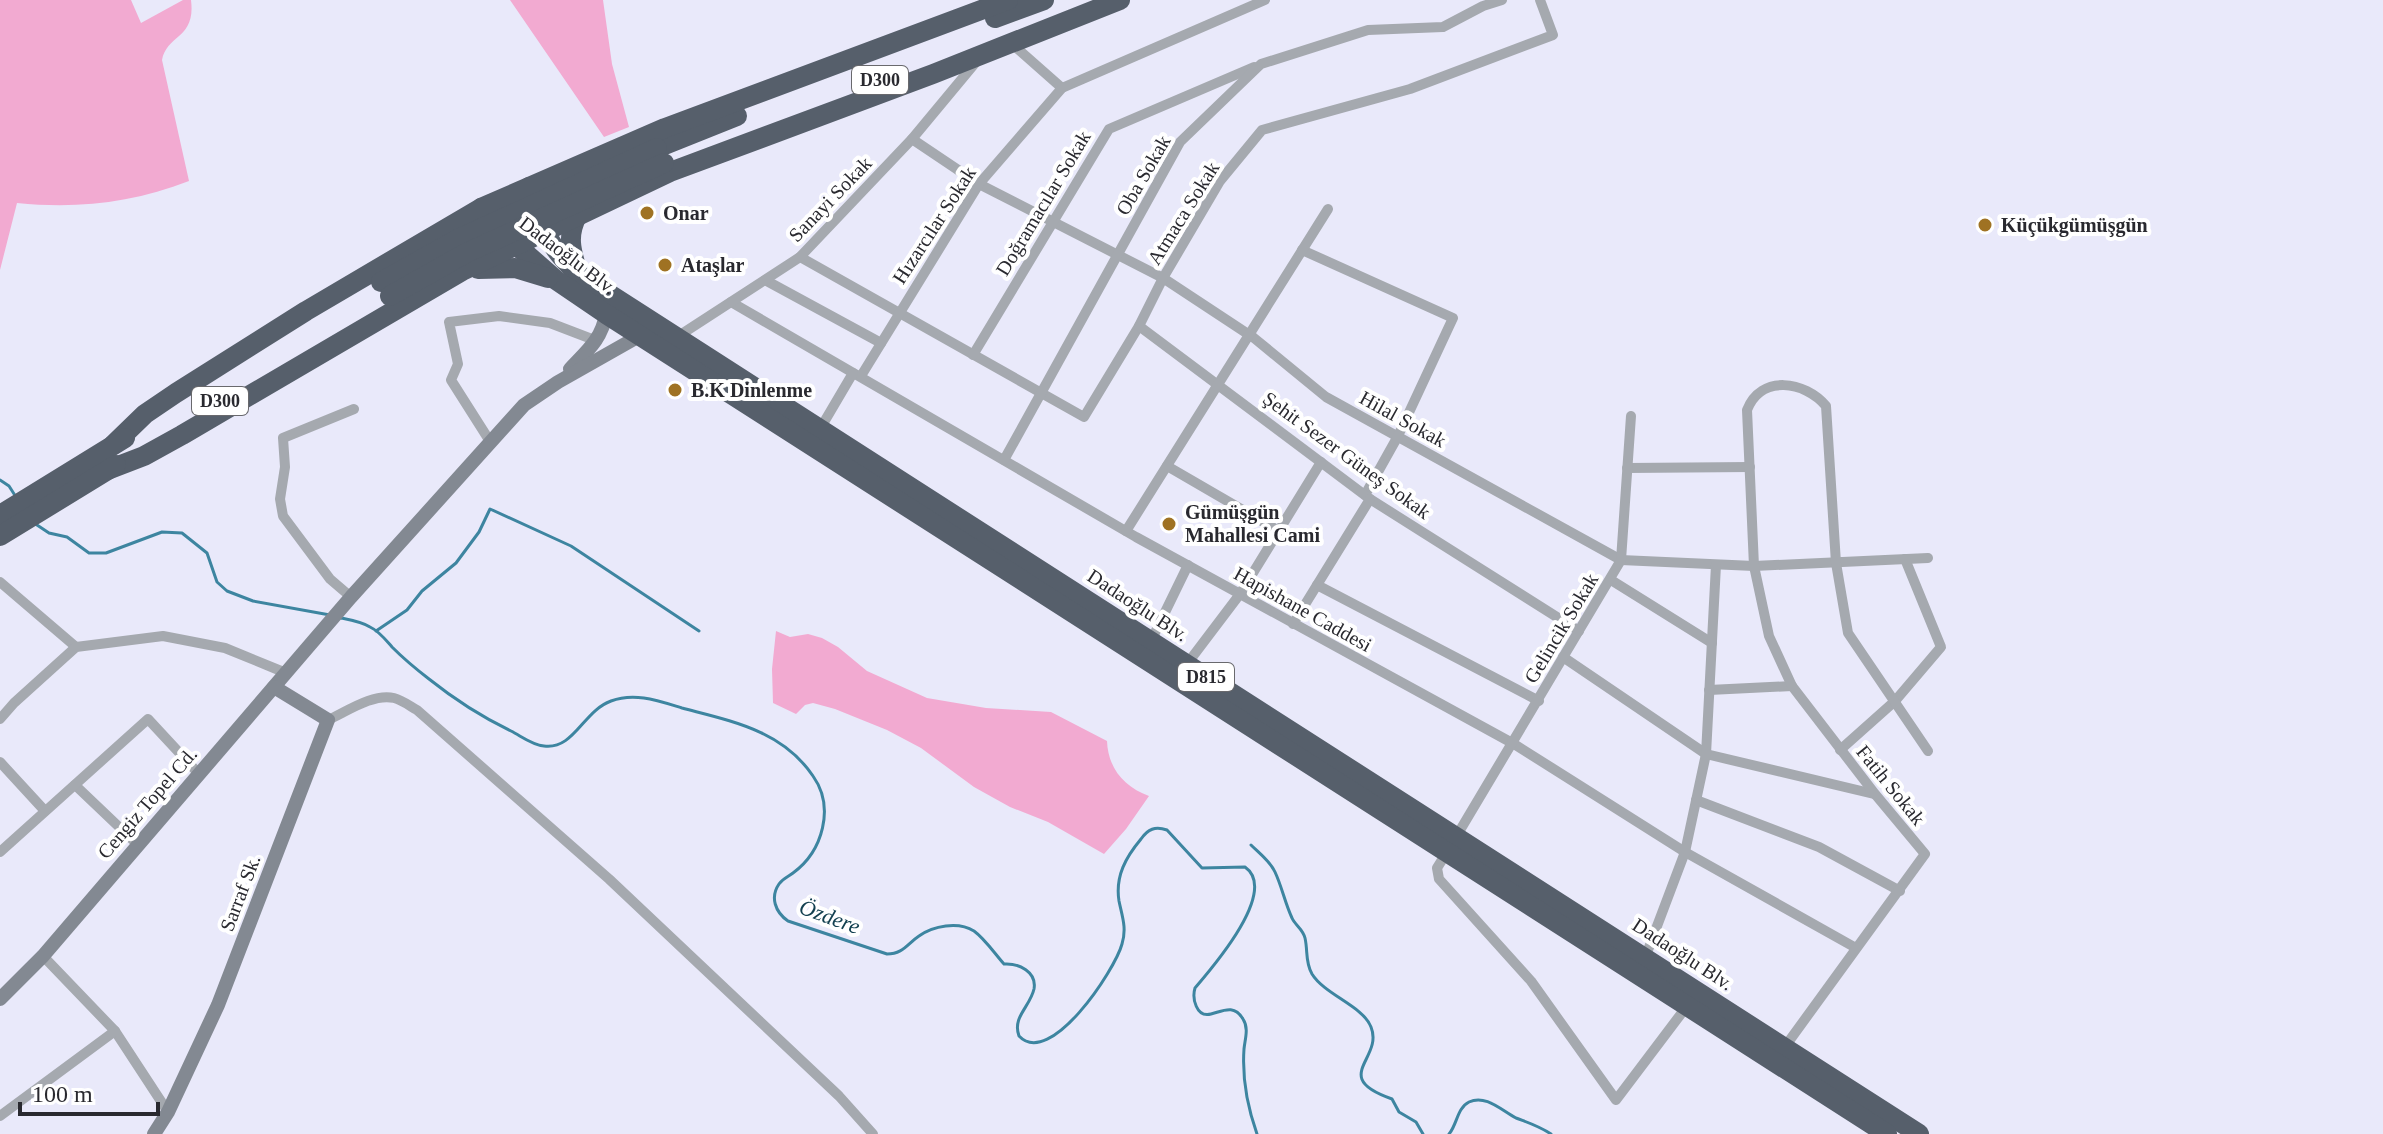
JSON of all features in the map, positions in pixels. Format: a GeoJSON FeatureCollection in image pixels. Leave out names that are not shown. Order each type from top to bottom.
{"type":"FeatureCollection","features":[{"type":"Feature","properties":{"kind":"highway"},"geometry":{"type":"LineString","coordinates":[[113,445],[145,414],[176,393],[306,311],[481,208],[665,128],[981,4],[1008,0]]}},
{"type":"Feature","properties":{"kind":"highway","name":"D300"},"geometry":{"type":"LineString","coordinates":[[46,498],[113,445],[386,289],[794,93],[1044,0]]}},
{"type":"Feature","properties":{"kind":"highway","name":"D300"},"geometry":{"type":"LineString","coordinates":[[661,156],[1097,0]]}},
{"type":"Feature","properties":{"kind":"highway"},"geometry":{"type":"LineString","coordinates":[[105,471],[144,456],[182,435],[462,271],[670,172],[1120,0]]}},
{"type":"Feature","properties":{"kind":"highway","name":"Dadaoğlu Blv."},"geometry":{"type":"LineString","coordinates":[[529,187],[545,231],[557,252],[578,274],[1187,664],[1687,1006],[1887,1134]]}},
{"type":"Feature","properties":{"kind":"highway","name":"Dadaoğlu Blv."},"geometry":{"type":"LineString","coordinates":[[481,208],[494,230],[556,280],[606,314],[1452,845],[1645,958],[1919,1134]]}},
{"type":"Feature","properties":{"kind":"highway"},"geometry":{"type":"LineString","coordinates":[[577,216],[570,229],[570,246],[578,274]]}},
{"type":"Feature","properties":{"kind":"highway"},"geometry":{"type":"LineString","coordinates":[[462,271],[515,268],[556,280]]}},
{"type":"Feature","properties":{"kind":"highway","name":"D300"},"geometry":{"type":"LineString","coordinates":[[4,523],[46,498],[105,471],[386,289]]}},
{"type":"Feature","properties":{"kind":"main road"},"geometry":{"type":"LineString","coordinates":[[558,382],[597,341],[604,329],[606,314]]}},
{"type":"Feature","properties":{"kind":"main road"},"geometry":{"type":"LineString","coordinates":[[347,602],[524,405],[641,335]]}},
{"type":"Feature","properties":{"kind":"main road","name":"Cengiz Topel Cd."},"geometry":{"type":"LineString","coordinates":[[0,999],[43,956],[347,602]]}},
{"type":"Feature","properties":{"kind":"main road"},"geometry":{"type":"LineString","coordinates":[[274,687],[328,720]]}},
{"type":"Feature","properties":{"kind":"main road","name":"Sarraf Sk."},"geometry":{"type":"LineString","coordinates":[[154,1134],[168,1112],[218,1005],[328,720]]}},
{"type":"Feature","properties":{"kind":"street","name":"Hızarcılar Sokak"},"geometry":{"type":"LineString","coordinates":[[820,429],[881,343],[979,184],[1062,88],[1265,0]]}},
{"type":"Feature","properties":{"kind":"street","name":"Oba Sokak"},"geometry":{"type":"LineString","coordinates":[[1004,460],[1180,142],[1261,64],[1368,30],[1443,27],[1483,6],[1502,0]]}},
{"type":"Feature","properties":{"kind":"street","name":"Atmaca Sokak"},"geometry":{"type":"LineString","coordinates":[[1040,394],[1084,417],[1220,181],[1262,130],[1410,89],[1553,35],[1540,0]]}},
{"type":"Feature","properties":{"kind":"street"},"geometry":{"type":"LineString","coordinates":[[1011,43],[1062,88]]}},
{"type":"Feature","properties":{"kind":"street","name":"Sanayi Sokak"},"geometry":{"type":"LineString","coordinates":[[677,337],[800,257],[912,139],[981,55]]}},
{"type":"Feature","properties":{"kind":"street","name":"Doğramacılar Sokak"},"geometry":{"type":"LineString","coordinates":[[973,355],[1109,129],[1261,64]]}},
{"type":"Feature","properties":{"kind":"street","name":"Hilal Sokak"},"geometry":{"type":"LineString","coordinates":[[912,139],[979,184],[1163,278],[1249,335],[1326,397],[1621,560],[1754,566],[1928,558]]}},
{"type":"Feature","properties":{"kind":"street"},"geometry":{"type":"LineString","coordinates":[[1126,531],[1328,209]]}},
{"type":"Feature","properties":{"kind":"street"},"geometry":{"type":"LineString","coordinates":[[1293,624],[1368,497],[1453,318],[1302,250]]}},
{"type":"Feature","properties":{"kind":"street"},"geometry":{"type":"LineString","coordinates":[[800,257],[1040,394]]}},
{"type":"Feature","properties":{"kind":"street"},"geometry":{"type":"LineString","coordinates":[[765,280],[881,343]]}},
{"type":"Feature","properties":{"kind":"street","name":"Hapishane Caddesi"},"geometry":{"type":"LineString","coordinates":[[731,302],[1126,531],[1514,744],[1685,852],[1856,948]]}},
{"type":"Feature","properties":{"kind":"street"},"geometry":{"type":"LineString","coordinates":[[491,443],[451,380],[458,364],[449,322],[499,316],[550,323],[597,341]]}},
{"type":"Feature","properties":{"kind":"street","name":"Şehit Sezer Güneş Sokak"},"geometry":{"type":"LineString","coordinates":[[1139,326],[1368,497],[1579,631]]}},
{"type":"Feature","properties":{"kind":"street","name":"Fatih Sokak"},"geometry":{"type":"LineString","coordinates":[[1784,1048],[1925,854],[1792,686],[1769,636],[1754,566],[1747,410],[1755,396],[1779,386],[1804,388],[1826,406],[1836,563]]}},
{"type":"Feature","properties":{"kind":"street"},"geometry":{"type":"LineString","coordinates":[[347,602],[283,516],[280,499],[285,467],[283,438],[354,409]]}},
{"type":"Feature","properties":{"kind":"street","name":"Gelincik Sokak"},"geometry":{"type":"LineString","coordinates":[[1452,845],[1621,560],[1631,416]]}},
{"type":"Feature","properties":{"kind":"street"},"geometry":{"type":"LineString","coordinates":[[1187,664],[1240,594],[1321,462]]}},
{"type":"Feature","properties":{"kind":"street"},"geometry":{"type":"LineString","coordinates":[[1167,466],[1279,531]]}},
{"type":"Feature","properties":{"kind":"street"},"geometry":{"type":"LineString","coordinates":[[1627,468],[1750,467]]}},
{"type":"Feature","properties":{"kind":"street"},"geometry":{"type":"LineString","coordinates":[[1840,750],[1895,701],[1941,647],[1905,559]]}},
{"type":"Feature","properties":{"kind":"street"},"geometry":{"type":"LineString","coordinates":[[1836,563],[1848,633],[1928,751]]}},
{"type":"Feature","properties":{"kind":"street"},"geometry":{"type":"LineString","coordinates":[[1151,641],[1188,565]]}},
{"type":"Feature","properties":{"kind":"street"},"geometry":{"type":"LineString","coordinates":[[1645,958],[1685,852],[1706,754],[1716,565]]}},
{"type":"Feature","properties":{"kind":"street"},"geometry":{"type":"LineString","coordinates":[[1611,580],[1712,643]]}},
{"type":"Feature","properties":{"kind":"street"},"geometry":{"type":"LineString","coordinates":[[0,582],[76,647]]}},
{"type":"Feature","properties":{"kind":"street"},"geometry":{"type":"LineString","coordinates":[[1317,585],[1539,701]]}},
{"type":"Feature","properties":{"kind":"street"},"geometry":{"type":"LineString","coordinates":[[0,719],[76,647],[163,636],[225,648],[286,673]]}},
{"type":"Feature","properties":{"kind":"street"},"geometry":{"type":"LineString","coordinates":[[1563,657],[1706,754],[1875,794]]}},
{"type":"Feature","properties":{"kind":"street"},"geometry":{"type":"LineString","coordinates":[[1709,690],[1792,686]]}},
{"type":"Feature","properties":{"kind":"street"},"geometry":{"type":"LineString","coordinates":[[328,720],[383,697],[395,698],[417,710],[609,879],[839,1096],[873,1134]]}},
{"type":"Feature","properties":{"kind":"street"},"geometry":{"type":"LineString","coordinates":[[0,852],[148,719],[199,774]]}},
{"type":"Feature","properties":{"kind":"street"},"geometry":{"type":"LineString","coordinates":[[0,762],[45,811]]}},
{"type":"Feature","properties":{"kind":"street"},"geometry":{"type":"LineString","coordinates":[[75,785],[138,845]]}},
{"type":"Feature","properties":{"kind":"street"},"geometry":{"type":"LineString","coordinates":[[1696,800],[1819,847],[1900,891]]}},
{"type":"Feature","properties":{"kind":"street"},"geometry":{"type":"LineString","coordinates":[[1452,845],[1437,868],[1439,879],[1531,981],[1616,1100],[1687,1006]]}},
{"type":"Feature","properties":{"kind":"street"},"geometry":{"type":"LineString","coordinates":[[43,956],[115,1031],[168,1112]]}},
{"type":"Feature","properties":{"kind":"street"},"geometry":{"type":"LineString","coordinates":[[0,1116],[115,1031]]}},
{"type":"Feature","properties":{"kind":"shaded area"},"geometry":{"type":"Polygon","coordinates":[[[0,0],[131,0],[141,23],[183,0],[191,0],[191,13],[185,29],[169,45],[162,60],[189,181],[147,195],[104,202],[61,205],[17,203],[0,270],[0,0]]]}},
{"type":"Feature","properties":{"kind":"shaded area"},"geometry":{"type":"Polygon","coordinates":[[[510,0],[603,0],[612,64],[629,127],[604,137],[510,0]]]}},
{"type":"Feature","properties":{"kind":"shaded area"},"geometry":{"type":"Polygon","coordinates":[[[776,631],[790,637],[808,634],[822,638],[867,671],[927,698],[986,708],[1051,712],[1107,741],[1110,760],[1119,775],[1149,796],[1104,854],[1048,822],[1010,807],[974,787],[921,748],[887,730],[813,703],[805,705],[796,714],[773,703],[772,669],[776,631]]]}},
{"type":"Feature","properties":{"kind":"waterway","name":"Özdere"},"geometry":{"type":"LineString","coordinates":[[0,480],[9,486],[16,497]]}},
{"type":"Feature","properties":{"kind":"waterway"},"geometry":{"type":"LineString","coordinates":[[376,631],[407,610],[422,591],[456,563],[479,532],[490,509],[571,546],[699,631]]}},
{"type":"Feature","properties":{"kind":"waterway","name":"Özdere"},"geometry":{"type":"LineString","coordinates":[[34,523],[49,533],[67,537],[89,553],[106,553],[162,532],[182,533],[207,553],[217,582],[227,591],[253,601],[330,615]]}},
{"type":"Feature","properties":{"kind":"waterway","name":"Özdere"},"geometry":{"type":"LineString","coordinates":[[341,618],[373,629],[448,694],[489,720],[540,745],[554,746],[563,742],[601,706],[629,697],[656,700],[719,718],[771,738],[800,760],[813,776],[820,788],[824,815],[812,853],[776,889],[774,899],[780,913],[788,921],[887,954],[901,950],[938,927],[961,926],[974,931],[1004,964],[1021,967],[1033,978],[1034,989],[1017,1029],[1019,1036],[1032,1043],[1047,1039],[1080,1012],[1117,957],[1124,933],[1118,892],[1120,875],[1146,833],[1155,828],[1167,830],[1202,868],[1245,867],[1253,878],[1254,893],[1249,910],[1228,947],[1195,988],[1194,997],[1202,1013],[1232,1010],[1240,1014],[1245,1022],[1245,1081],[1257,1134]]}},
{"type":"Feature","properties":{"kind":"waterway"},"geometry":{"type":"LineString","coordinates":[[1251,845],[1275,872],[1292,918],[1304,935],[1312,974],[1360,1013],[1371,1027],[1371,1049],[1361,1075],[1364,1083],[1392,1099],[1399,1112],[1416,1122],[1423,1134]]}},
{"type":"Feature","properties":{"kind":"waterway"},"geometry":{"type":"LineString","coordinates":[[1449,1134],[1462,1108],[1475,1100],[1494,1104],[1551,1134]]}},
{"type":"Feature","properties":{"kind":"place","name":"Onar"},"geometry":{"type":"Point","coordinates":[647,213]}},
{"type":"Feature","properties":{"kind":"place","name":"Küçükgümüşgün"},"geometry":{"type":"Point","coordinates":[1985,225]}},
{"type":"Feature","properties":{"kind":"place","name":"Ataşlar"},"geometry":{"type":"Point","coordinates":[665,265]}},
{"type":"Feature","properties":{"kind":"place","name":"B.K Dinlenme"},"geometry":{"type":"Point","coordinates":[675,390]}},
{"type":"Feature","properties":{"kind":"place","name":"Gümüşgün Mahallesi Cami"},"geometry":{"type":"Point","coordinates":[1169,524]}}]}
